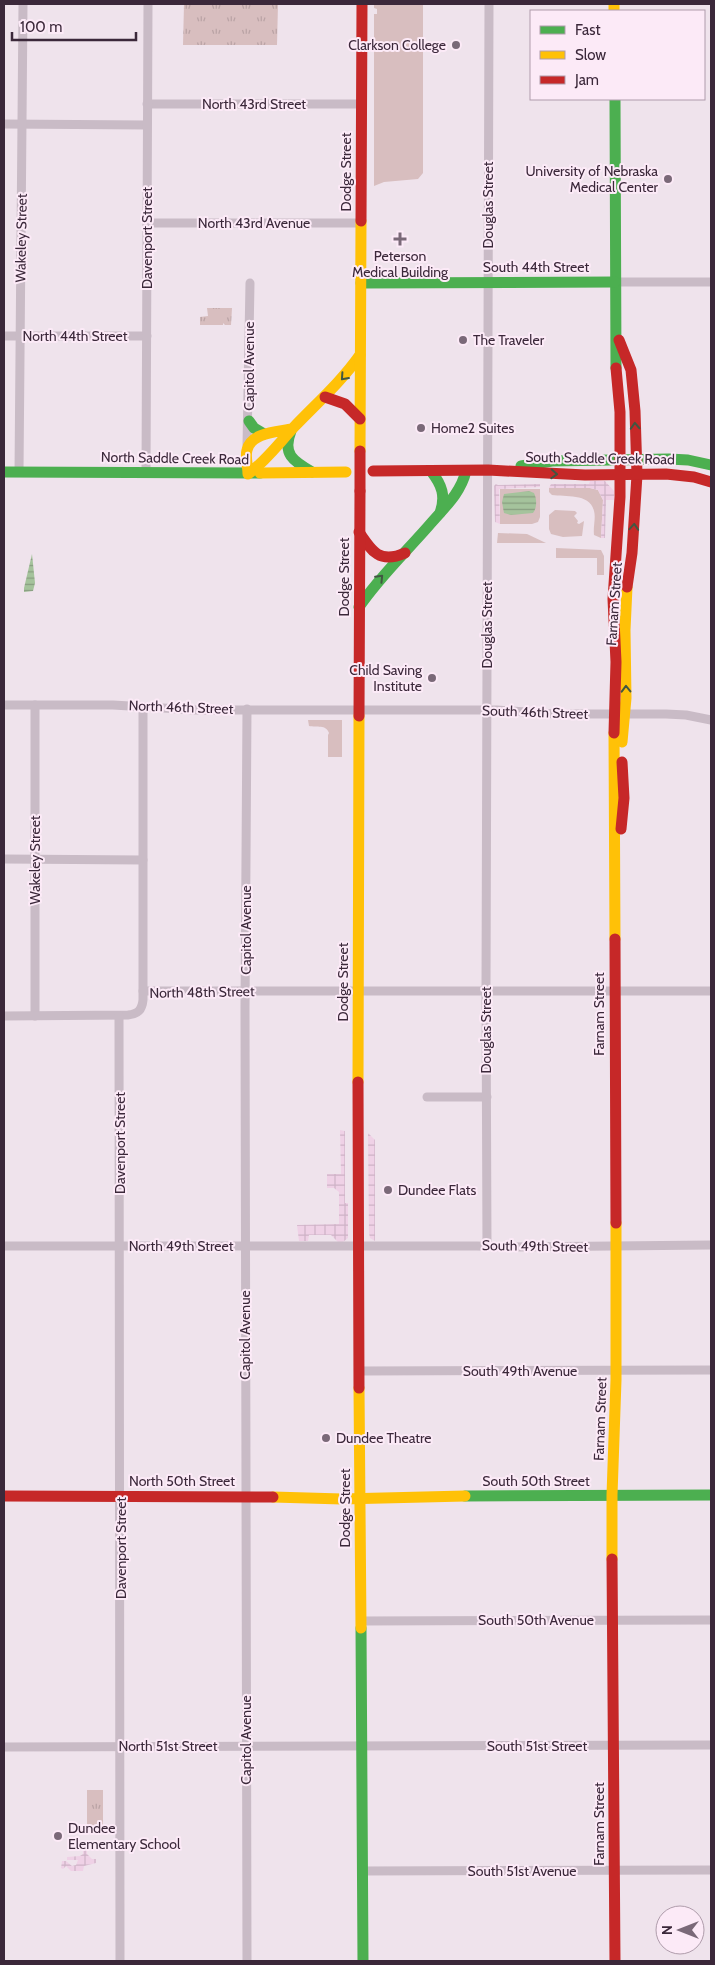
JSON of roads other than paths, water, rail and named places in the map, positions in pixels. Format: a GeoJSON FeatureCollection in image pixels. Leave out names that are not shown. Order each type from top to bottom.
{"type":"FeatureCollection","features":[{"type":"Feature","properties":{"kind":"main road","name":"Dodge Street"},"geometry":{"type":"LineString","coordinates":[[362,4],[357,991],[363,1961]]}},
{"type":"Feature","properties":{"kind":"main road","name":"Farnam Street"},"geometry":{"type":"LineString","coordinates":[[616,100],[614,282],[618,335],[616,362],[620,412],[620,526],[613,599],[620,714]]}},
{"type":"Feature","properties":{"kind":"main road","name":"South 44th Street"},"geometry":{"type":"LineString","coordinates":[[361,283],[614,282]]}},
{"type":"Feature","properties":{"kind":"main road","name":"Farnam Street"},"geometry":{"type":"LineString","coordinates":[[614,1961],[612,1495],[616,1370],[616,1246],[614,731],[626,698],[626,598],[632,554],[636,475],[631,370],[618,335]]}},
{"type":"Feature","properties":{"kind":"main road"},"geometry":{"type":"LineString","coordinates":[[248,474],[262,464],[292,429],[346,375],[360,356]]}},
{"type":"Feature","properties":{"kind":"main road"},"geometry":{"type":"LineString","coordinates":[[325,396],[345,404],[360,419]]}},
{"type":"Feature","properties":{"kind":"main road"},"geometry":{"type":"LineString","coordinates":[[249,421],[254,428],[264,434]]}},
{"type":"Feature","properties":{"kind":"main road"},"geometry":{"type":"LineString","coordinates":[[248,474],[247,449],[254,439],[264,434],[292,429]]}},
{"type":"Feature","properties":{"kind":"main road"},"geometry":{"type":"LineString","coordinates":[[292,429],[287,441],[290,457],[296,463],[312,472]]}},
{"type":"Feature","properties":{"kind":"main road","name":"South Saddle Creek Road"},"geometry":{"type":"LineString","coordinates":[[488,470],[552,462],[669,459],[688,460],[711,466]]}},
{"type":"Feature","properties":{"kind":"main road"},"geometry":{"type":"LineString","coordinates":[[359,607],[373,586],[406,553],[462,486],[466,470]]}},
{"type":"Feature","properties":{"kind":"main road","name":"South Saddle Creek Road"},"geometry":{"type":"LineString","coordinates":[[373,471],[488,470],[620,475],[680,475],[711,482]]}},
{"type":"Feature","properties":{"kind":"main road"},"geometry":{"type":"LineString","coordinates":[[431,471],[444,490],[444,502],[439,515]]}},
{"type":"Feature","properties":{"kind":"main road","name":"North Saddle Creek Road"},"geometry":{"type":"LineString","coordinates":[[4,472],[248,474],[346,472]]}},
{"type":"Feature","properties":{"kind":"main road"},"geometry":{"type":"LineString","coordinates":[[360,532],[370,549],[377,555],[394,557],[406,553]]}},
{"type":"Feature","properties":{"kind":"main road","name":"South 50th Street"},"geometry":{"type":"LineString","coordinates":[[360,1498],[711,1495]]}},
{"type":"Feature","properties":{"kind":"main road","name":"North 50th Street"},"geometry":{"type":"LineString","coordinates":[[4,1496],[360,1498]]}},
{"type":"Feature","properties":{"kind":"street","name":"Wakeley Street"},"geometry":{"type":"LineString","coordinates":[[19,472],[22,4]]}},
{"type":"Feature","properties":{"kind":"street","name":"Davenport Street"},"geometry":{"type":"LineString","coordinates":[[146,473],[148,4]]}},
{"type":"Feature","properties":{"kind":"street","name":"Douglas Street"},"geometry":{"type":"LineString","coordinates":[[488,1246],[486,991],[489,4]]}},
{"type":"Feature","properties":{"kind":"street","name":"North 43rd Street"},"geometry":{"type":"LineString","coordinates":[[147,104],[362,104]]}},
{"type":"Feature","properties":{"kind":"street"},"geometry":{"type":"LineString","coordinates":[[4,124],[147,125]]}},
{"type":"Feature","properties":{"kind":"street","name":"North 43rd Avenue"},"geometry":{"type":"LineString","coordinates":[[148,223],[361,223]]}},
{"type":"Feature","properties":{"kind":"street","name":"South 44th Street"},"geometry":{"type":"LineString","coordinates":[[614,282],[711,282]]}},
{"type":"Feature","properties":{"kind":"street","name":"Capitol Avenue"},"geometry":{"type":"LineString","coordinates":[[247,449],[250,284]]}},
{"type":"Feature","properties":{"kind":"street","name":"North 44th Street"},"geometry":{"type":"LineString","coordinates":[[4,336],[147,336]]}},
{"type":"Feature","properties":{"kind":"street","name":"North 46th Street"},"geometry":{"type":"LineString","coordinates":[[4,704],[143,707],[176,710],[358,709]]}},
{"type":"Feature","properties":{"kind":"street","name":"Wakeley Street"},"geometry":{"type":"LineString","coordinates":[[35,705],[35,1016]]}},
{"type":"Feature","properties":{"kind":"street"},"geometry":{"type":"LineString","coordinates":[[143,707],[143,991]]}},
{"type":"Feature","properties":{"kind":"street","name":"Capitol Avenue"},"geometry":{"type":"LineString","coordinates":[[247,709],[245,991],[247,1961]]}},
{"type":"Feature","properties":{"kind":"street","name":"South 46th Street"},"geometry":{"type":"LineString","coordinates":[[358,709],[686,715],[711,720]]}},
{"type":"Feature","properties":{"kind":"street"},"geometry":{"type":"LineString","coordinates":[[4,859],[143,860]]}},
{"type":"Feature","properties":{"kind":"street","name":"North 48th Street"},"geometry":{"type":"LineString","coordinates":[[4,1016],[133,1015],[140,1011],[143,991],[711,991]]}},
{"type":"Feature","properties":{"kind":"street","name":"Davenport Street"},"geometry":{"type":"LineString","coordinates":[[119,1016],[120,1961]]}},
{"type":"Feature","properties":{"kind":"street"},"geometry":{"type":"LineString","coordinates":[[427,1097],[486,1097]]}},
{"type":"Feature","properties":{"kind":"street","name":"South 49th Street"},"geometry":{"type":"LineString","coordinates":[[359,1246],[711,1245]]}},
{"type":"Feature","properties":{"kind":"street","name":"North 49th Street"},"geometry":{"type":"LineString","coordinates":[[4,1246],[359,1246]]}},
{"type":"Feature","properties":{"kind":"street","name":"South 49th Avenue"},"geometry":{"type":"LineString","coordinates":[[360,1371],[711,1370]]}},
{"type":"Feature","properties":{"kind":"street","name":"South 50th Avenue"},"geometry":{"type":"LineString","coordinates":[[361,1621],[711,1620]]}},
{"type":"Feature","properties":{"kind":"street","name":"South 51st Street"},"geometry":{"type":"LineString","coordinates":[[362,1746],[711,1745]]}},
{"type":"Feature","properties":{"kind":"street","name":"North 51st Street"},"geometry":{"type":"LineString","coordinates":[[4,1746],[362,1746]]}},
{"type":"Feature","properties":{"kind":"street","name":"South 51st Avenue"},"geometry":{"type":"LineString","coordinates":[[362,1871],[711,1870]]}},
{"type":"Feature","properties":{"kind":"place","name":"Clarkson College"},"geometry":{"type":"Point","coordinates":[456,45]}},
{"type":"Feature","properties":{"kind":"place","name":"University of Nebraska Medical Center"},"geometry":{"type":"Point","coordinates":[668,179]}},
{"type":"Feature","properties":{"kind":"place","name":"Peterson Medical Building"},"geometry":{"type":"Point","coordinates":[400,239]}},
{"type":"Feature","properties":{"kind":"place","name":"The Traveler"},"geometry":{"type":"Point","coordinates":[463,340]}},
{"type":"Feature","properties":{"kind":"place","name":"Home2 Suites"},"geometry":{"type":"Point","coordinates":[421,428]}},
{"type":"Feature","properties":{"kind":"place","name":"Child Saving Institute"},"geometry":{"type":"Point","coordinates":[432,678]}},
{"type":"Feature","properties":{"kind":"place","name":"Dundee Flats"},"geometry":{"type":"Point","coordinates":[388,1190]}},
{"type":"Feature","properties":{"kind":"place","name":"Dundee Theatre"},"geometry":{"type":"Point","coordinates":[326,1438]}},
{"type":"Feature","properties":{"kind":"place","name":"Dundee Elementary School"},"geometry":{"type":"Point","coordinates":[58,1836]}}]}
